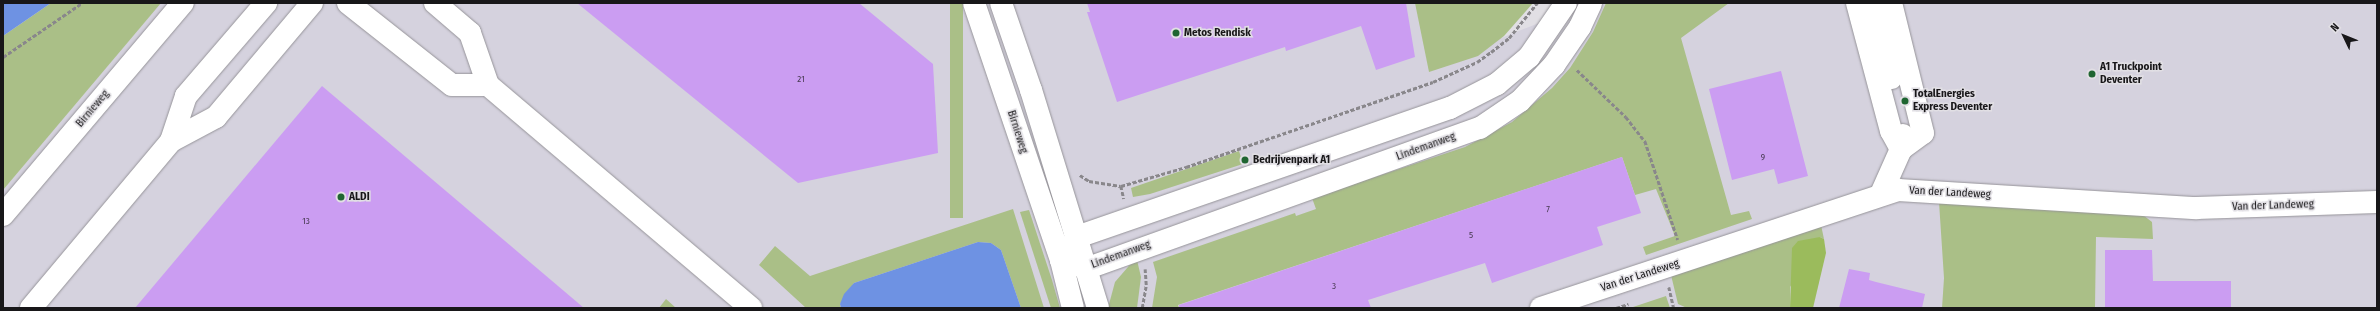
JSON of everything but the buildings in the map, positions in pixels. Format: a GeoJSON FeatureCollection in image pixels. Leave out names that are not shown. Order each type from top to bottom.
{"type":"FeatureCollection","features":[{"type":"Feature","properties":{"kind":"street","name":"Birnieweg"},"geometry":{"type":"LineString","coordinates":[[3,215],[183,3]]}},
{"type":"Feature","properties":{"kind":"street"},"geometry":{"type":"LineString","coordinates":[[31,308],[170,142],[186,96],[266,3]]}},
{"type":"Feature","properties":{"kind":"street"},"geometry":{"type":"LineString","coordinates":[[170,142],[216,117],[312,3]]}},
{"type":"Feature","properties":{"kind":"street"},"geometry":{"type":"LineString","coordinates":[[348,3],[452,85],[488,85]]}},
{"type":"Feature","properties":{"kind":"street"},"geometry":{"type":"LineString","coordinates":[[435,3],[470,33],[488,85],[751,308]]}},
{"type":"Feature","properties":{"kind":"street","name":"Birnieweg"},"geometry":{"type":"LineString","coordinates":[[974,3],[1061,260],[1073,308]]}},
{"type":"Feature","properties":{"kind":"street"},"geometry":{"type":"LineString","coordinates":[[1002,3],[1088,268],[1098,308]]}},
{"type":"Feature","properties":{"kind":"street"},"geometry":{"type":"LineString","coordinates":[[1061,260],[1077,236],[1450,108],[1497,84],[1529,57],[1566,3]]}},
{"type":"Feature","properties":{"kind":"street","name":"Lindemanweg"},"geometry":{"type":"LineString","coordinates":[[1061,260],[1088,268],[1480,128],[1520,101],[1560,56],[1580,27],[1591,3]]}},
{"type":"Feature","properties":{"kind":"street"},"geometry":{"type":"LineString","coordinates":[[1857,3],[1891,131],[1901,149]]}},
{"type":"Feature","properties":{"kind":"street"},"geometry":{"type":"LineString","coordinates":[[1874,3],[1904,130],[1901,149],[1881,194]]}},
{"type":"Feature","properties":{"kind":"street"},"geometry":{"type":"LineString","coordinates":[[1891,3],[1923,133],[1901,149]]}},
{"type":"Feature","properties":{"kind":"street","name":"Van der Landeweg"},"geometry":{"type":"LineString","coordinates":[[1541,308],[1685,261],[1881,194],[1898,190],[2196,208],[2377,202]]}},
{"type":"Feature","properties":{"kind":"path"},"geometry":{"type":"LineString","coordinates":[[3,57],[82,3]]}},
{"type":"Feature","properties":{"kind":"path"},"geometry":{"type":"LineString","coordinates":[[1121,186],[1193,164],[1463,69],[1477,62],[1509,38],[1537,3]]}},
{"type":"Feature","properties":{"kind":"path"},"geometry":{"type":"LineString","coordinates":[[1560,56],[1596,86],[1626,117],[1645,141],[1685,261]]}},
{"type":"Feature","properties":{"kind":"path"},"geometry":{"type":"LineString","coordinates":[[1669,289],[1674,308]]}},
{"type":"Feature","properties":{"kind":"shaded area"},"geometry":{"type":"Polygon","coordinates":[[[147,3],[1424,3],[1435,65],[1588,3],[2377,3],[2377,308],[3,308],[3,173],[147,3]]]}},
{"type":"Feature","properties":{"kind":"green space"},"geometry":{"type":"Polygon","coordinates":[[[51,3],[161,3],[3,190],[3,36],[51,3]]]}},
{"type":"Feature","properties":{"kind":"green space"},"geometry":{"type":"Polygon","coordinates":[[[950,3],[963,3],[963,218],[950,218],[950,3]]]}},
{"type":"Feature","properties":{"kind":"green space"},"geometry":{"type":"Polygon","coordinates":[[[1415,3],[1533,3],[1504,36],[1478,56],[1429,72],[1415,3]]]}},
{"type":"Feature","properties":{"kind":"green space"},"geometry":{"type":"Polygon","coordinates":[[[1606,3],[1729,3],[1681,38],[1731,215],[1749,211],[1752,219],[1646,255],[1643,247],[1675,236],[1656,189],[1635,195],[1622,157],[1178,305],[1179,308],[1152,308],[1157,277],[1153,262],[1295,213],[1296,216],[1316,209],[1312,198],[1465,147],[1512,122],[1552,88],[1570,68],[1593,32],[1606,3]]]}},
{"type":"Feature","properties":{"kind":"green space"},"geometry":{"type":"Polygon","coordinates":[[[1239,151],[1243,164],[1150,194],[1133,197],[1131,188],[1239,151]]]}},
{"type":"Feature","properties":{"kind":"green space"},"geometry":{"type":"Polygon","coordinates":[[[1939,202],[2143,215],[2152,222],[2153,239],[2096,237],[2095,308],[1942,308],[1944,278],[1939,202]]]}},
{"type":"Feature","properties":{"kind":"green space"},"geometry":{"type":"Polygon","coordinates":[[[1013,209],[1044,308],[1021,308],[1001,250],[991,243],[978,242],[854,283],[840,304],[841,308],[806,308],[759,265],[775,246],[810,276],[1013,209]]]}},
{"type":"Feature","properties":{"kind":"green space"},"geometry":{"type":"Polygon","coordinates":[[[1029,210],[1060,308],[1051,308],[1020,212],[1029,210]]]}},
{"type":"Feature","properties":{"kind":"green space"},"geometry":{"type":"Polygon","coordinates":[[[1821,225],[1824,239],[1820,237],[1790,287],[1790,308],[1687,308],[1678,304],[1671,275],[1821,225]]]}},
{"type":"Feature","properties":{"kind":"green space"},"geometry":{"type":"Polygon","coordinates":[[[1820,237],[1824,239],[1826,253],[1813,308],[1790,308],[1792,248],[1798,241],[1820,237]]]}},
{"type":"Feature","properties":{"kind":"green space"},"geometry":{"type":"Polygon","coordinates":[[[1134,260],[1137,260],[1141,277],[1137,308],[1108,308],[1115,282],[1134,260]]]}},
{"type":"Feature","properties":{"kind":"green space"},"geometry":{"type":"Polygon","coordinates":[[[1666,296],[1670,308],[1630,308],[1666,296]]]}},
{"type":"Feature","properties":{"kind":"green space"},"geometry":{"type":"Polygon","coordinates":[[[666,299],[676,308],[659,308],[666,299]]]}},
{"type":"Feature","properties":{"kind":"water"},"geometry":{"type":"Polygon","coordinates":[[[3,3],[51,3],[3,36],[3,3]]]}},
{"type":"Feature","properties":{"kind":"water"},"geometry":{"type":"Polygon","coordinates":[[[978,242],[991,243],[1001,250],[1021,308],[841,308],[840,304],[844,294],[854,283],[978,242]]]}},
{"type":"Feature","properties":{"kind":"place","name":"Metos Rendisk"},"geometry":{"type":"Point","coordinates":[1176,33]}},
{"type":"Feature","properties":{"kind":"place","name":"A1 Truckpoint Deventer"},"geometry":{"type":"Point","coordinates":[2092,74]}},
{"type":"Feature","properties":{"kind":"place","name":"TotalEnergies Express Deventer"},"geometry":{"type":"Point","coordinates":[1905,101]}},
{"type":"Feature","properties":{"kind":"place","name":"Bedrijvenpark A1"},"geometry":{"type":"Point","coordinates":[1245,160]}},
{"type":"Feature","properties":{"kind":"place","name":"ALDI"},"geometry":{"type":"Point","coordinates":[341,197]}}]}
